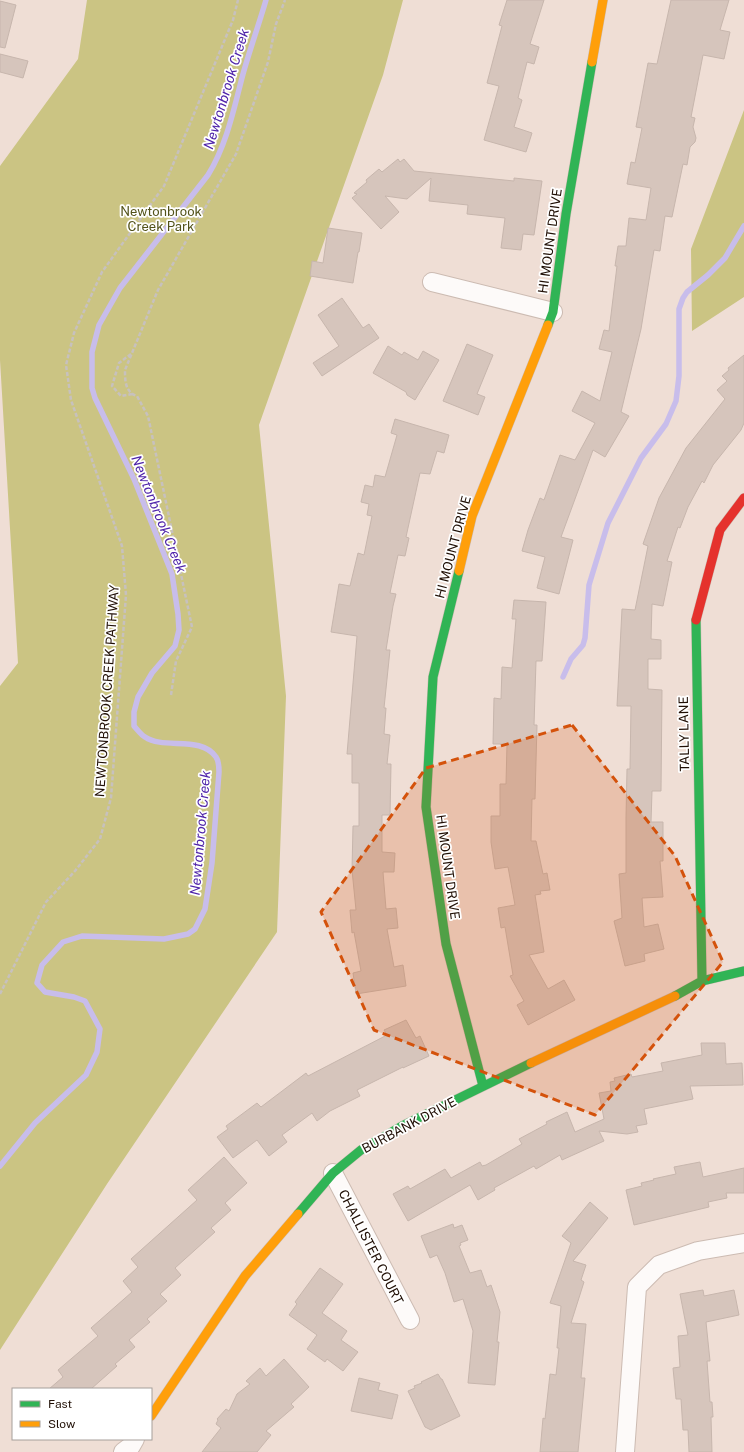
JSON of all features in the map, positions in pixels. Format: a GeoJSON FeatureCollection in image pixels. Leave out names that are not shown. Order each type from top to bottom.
{"type":"FeatureCollection","features":[{"type":"Feature","properties":{"kind":"street","name":"HI MOUNT DRIVE"},"geometry":{"type":"LineString","coordinates":[[483,1086],[446,944],[426,807],[433,677],[472,516],[553,312],[566,214],[603,0]]}},
{"type":"Feature","properties":{"kind":"street"},"geometry":{"type":"LineString","coordinates":[[432,282],[553,312]]}},
{"type":"Feature","properties":{"kind":"street","name":"TALLY LANE"},"geometry":{"type":"LineString","coordinates":[[702,980],[695,623],[720,530],[744,498]]}},
{"type":"Feature","properties":{"kind":"street","name":"BURBANK DRIVE"},"geometry":{"type":"LineString","coordinates":[[152,1415],[245,1276],[333,1173],[361,1150],[404,1126],[483,1086],[689,989],[702,980],[744,971]]}},
{"type":"Feature","properties":{"kind":"street","name":"CHALLISTER COURT"},"geometry":{"type":"LineString","coordinates":[[333,1173],[410,1320]]}},
{"type":"Feature","properties":{"kind":"street"},"geometry":{"type":"LineString","coordinates":[[625,1452],[637,1287],[659,1265],[698,1250],[744,1243]]}},
{"type":"Feature","properties":{"kind":"path","name":"NEWTONBROOK CREEK PATHWAY"},"geometry":{"type":"LineString","coordinates":[[0,994],[46,902],[75,871],[100,839],[111,798],[126,595],[122,546],[71,400],[66,365],[74,333],[102,272],[164,186],[233,20],[238,0]]}},
{"type":"Feature","properties":{"kind":"path"},"geometry":{"type":"LineString","coordinates":[[171,695],[176,661],[192,627],[148,416],[137,396],[132,394],[125,383],[126,370],[158,290],[236,154],[268,62],[276,24],[285,0]]}},
{"type":"Feature","properties":{"kind":"path"},"geometry":{"type":"LineString","coordinates":[[132,354],[119,363],[112,386],[121,396],[132,394]]}},
{"type":"Feature","properties":{"kind":"highlighted area"},"geometry":{"type":"Polygon","coordinates":[[[572,725],[675,856],[723,962],[595,1115],[374,1030],[321,912],[426,768],[572,725]]]}},
{"type":"Feature","properties":{"kind":"green space","name":"Newtonbrook Creek Park"},"geometry":{"type":"Polygon","coordinates":[[[87,0],[403,0],[383,75],[259,425],[286,696],[277,932],[107,1184],[0,1350],[0,686],[18,663],[0,360],[0,166],[78,59],[87,0]]]}},
{"type":"Feature","properties":{"kind":"green space"},"geometry":{"type":"Polygon","coordinates":[[[744,110],[744,297],[692,331],[691,249],[744,110]]]}},
{"type":"Feature","properties":{"kind":"building"},"geometry":{"type":"Polygon","coordinates":[[[507,0],[544,0],[530,44],[539,47],[534,64],[527,62],[518,98],[522,100],[514,127],[532,133],[526,152],[484,140],[499,86],[487,83],[502,26],[499,25],[507,0]]]}},
{"type":"Feature","properties":{"kind":"building"},"geometry":{"type":"Polygon","coordinates":[[[671,0],[729,0],[720,30],[730,32],[724,59],[703,55],[691,117],[695,118],[693,127],[696,138],[695,142],[690,147],[687,165],[683,164],[672,217],[665,216],[660,251],[654,250],[641,329],[621,412],[629,416],[605,457],[593,450],[561,537],[573,540],[559,594],[537,588],[545,557],[522,551],[540,498],[544,500],[560,455],[575,460],[595,423],[572,411],[582,391],[600,401],[612,352],[599,349],[604,330],[609,331],[618,246],[626,246],[629,218],[646,220],[651,188],[627,184],[631,162],[635,163],[642,128],[636,127],[648,63],[657,64],[671,0]]]}},
{"type":"Feature","properties":{"kind":"building"},"geometry":{"type":"Polygon","coordinates":[[[0,1],[16,5],[5,48],[0,47],[0,1]]]}},
{"type":"Feature","properties":{"kind":"building"},"geometry":{"type":"Polygon","coordinates":[[[0,54],[28,61],[23,78],[0,72],[0,54]]]}},
{"type":"Feature","properties":{"kind":"building"},"geometry":{"type":"Polygon","coordinates":[[[398,159],[400,162],[404,159],[414,171],[514,181],[514,178],[542,181],[534,235],[523,234],[521,250],[501,248],[505,218],[467,214],[468,205],[429,201],[431,178],[407,199],[385,196],[399,212],[381,229],[352,198],[357,194],[354,193],[367,182],[366,180],[379,169],[382,172],[398,159]]]}},
{"type":"Feature","properties":{"kind":"building"},"geometry":{"type":"Polygon","coordinates":[[[328,228],[362,233],[353,283],[310,276],[312,261],[323,263],[328,228]]]}},
{"type":"Feature","properties":{"kind":"building"},"geometry":{"type":"Polygon","coordinates":[[[342,298],[363,328],[369,324],[379,338],[322,376],[313,363],[339,346],[318,315],[342,298]]]}},
{"type":"Feature","properties":{"kind":"building"},"geometry":{"type":"Polygon","coordinates":[[[467,344],[493,355],[477,394],[485,397],[478,415],[443,401],[467,344]]]}},
{"type":"Feature","properties":{"kind":"building"},"geometry":{"type":"Polygon","coordinates":[[[388,346],[402,355],[404,352],[418,360],[423,351],[439,360],[415,400],[407,395],[406,392],[373,373],[388,346]]]}},
{"type":"Feature","properties":{"kind":"building"},"geometry":{"type":"Polygon","coordinates":[[[744,355],[744,423],[741,430],[713,465],[704,483],[702,481],[688,507],[680,528],[678,527],[667,561],[672,562],[663,606],[652,604],[651,639],[661,640],[661,659],[648,659],[648,689],[662,690],[661,791],[652,791],[651,822],[663,822],[663,861],[660,861],[663,897],[642,898],[644,927],[658,924],[664,949],[644,954],[645,961],[625,966],[614,921],[622,918],[619,874],[626,873],[627,769],[630,769],[631,706],[617,706],[622,609],[635,610],[648,546],[643,544],[659,498],[686,448],[725,399],[717,390],[727,381],[722,376],[729,370],[728,368],[744,355]]]}},
{"type":"Feature","properties":{"kind":"building"},"geometry":{"type":"Polygon","coordinates":[[[395,419],[449,435],[444,453],[437,451],[430,474],[420,473],[406,537],[409,538],[405,556],[398,555],[390,593],[396,594],[386,650],[390,650],[384,708],[386,708],[384,734],[390,735],[387,764],[391,764],[390,815],[382,815],[382,852],[395,853],[394,872],[383,872],[386,909],[396,908],[398,928],[387,929],[394,967],[403,965],[406,986],[356,994],[353,973],[361,971],[354,932],[352,933],[350,910],[356,910],[352,870],[353,826],[359,826],[359,783],[352,783],[352,754],[347,754],[357,636],[331,632],[339,584],[350,586],[358,553],[364,555],[372,516],[367,515],[369,504],[361,502],[365,485],[373,487],[375,475],[385,477],[397,435],[391,433],[395,419]]]}},
{"type":"Feature","properties":{"kind":"building"},"geometry":{"type":"Polygon","coordinates":[[[514,600],[546,602],[542,661],[536,661],[534,725],[537,725],[535,799],[532,799],[531,841],[536,841],[543,874],[547,873],[550,890],[540,891],[541,894],[535,895],[544,952],[529,955],[548,989],[564,980],[575,1000],[528,1025],[517,1005],[524,1001],[510,976],[513,975],[505,927],[501,928],[498,908],[515,905],[508,867],[495,869],[491,842],[491,816],[500,816],[500,784],[506,784],[507,744],[493,744],[494,698],[501,699],[502,667],[512,668],[516,619],[512,619],[514,600]]]}},
{"type":"Feature","properties":{"kind":"building"},"geometry":{"type":"Polygon","coordinates":[[[406,1020],[416,1038],[420,1036],[429,1056],[357,1090],[360,1096],[330,1111],[317,1121],[312,1113],[282,1135],[287,1142],[269,1156],[257,1140],[233,1158],[217,1137],[228,1129],[226,1126],[257,1103],[261,1107],[306,1073],[308,1076],[387,1035],[384,1030],[406,1020]]]}},
{"type":"Feature","properties":{"kind":"building"},"geometry":{"type":"Polygon","coordinates":[[[701,1043],[725,1043],[726,1064],[742,1063],[743,1085],[690,1086],[693,1099],[644,1109],[647,1124],[636,1126],[638,1132],[627,1134],[599,1131],[604,1141],[562,1160],[560,1155],[536,1169],[534,1166],[494,1188],[495,1190],[478,1200],[470,1185],[408,1221],[393,1194],[408,1186],[410,1189],[445,1169],[451,1178],[480,1162],[482,1166],[486,1165],[522,1144],[519,1139],[547,1124],[546,1122],[567,1112],[575,1132],[604,1119],[599,1093],[611,1091],[610,1082],[615,1081],[614,1078],[631,1074],[632,1077],[663,1071],[661,1063],[702,1055],[701,1043]]]}},
{"type":"Feature","properties":{"kind":"building"},"geometry":{"type":"Polygon","coordinates":[[[224,1157],[247,1183],[225,1203],[231,1210],[211,1228],[215,1232],[175,1268],[181,1275],[160,1294],[167,1301],[147,1319],[150,1322],[129,1340],[135,1347],[115,1364],[117,1366],[92,1388],[50,1388],[63,1377],[58,1370],[98,1336],[91,1328],[132,1292],[123,1281],[138,1267],[131,1259],[197,1200],[188,1190],[224,1157]]]}},
{"type":"Feature","properties":{"kind":"building"},"geometry":{"type":"Polygon","coordinates":[[[700,1162],[703,1177],[744,1168],[744,1193],[726,1193],[727,1198],[708,1202],[709,1207],[634,1225],[626,1190],[642,1186],[641,1183],[654,1180],[653,1179],[676,1174],[674,1167],[700,1162]]]}},
{"type":"Feature","properties":{"kind":"building"},"geometry":{"type":"Polygon","coordinates":[[[590,1202],[608,1218],[573,1261],[586,1265],[581,1280],[584,1282],[571,1323],[586,1324],[581,1378],[585,1378],[578,1452],[540,1452],[543,1418],[545,1419],[550,1374],[556,1375],[559,1348],[557,1348],[561,1306],[550,1303],[571,1243],[562,1236],[590,1202]]]}},
{"type":"Feature","properties":{"kind":"building"},"geometry":{"type":"Polygon","coordinates":[[[453,1224],[454,1228],[462,1225],[468,1240],[460,1243],[461,1245],[459,1246],[470,1273],[481,1270],[487,1287],[491,1285],[500,1312],[495,1385],[468,1383],[473,1331],[463,1299],[454,1302],[445,1273],[437,1255],[430,1258],[421,1236],[453,1224]]]}},
{"type":"Feature","properties":{"kind":"building"},"geometry":{"type":"Polygon","coordinates":[[[320,1268],[343,1284],[322,1313],[347,1331],[341,1340],[358,1352],[343,1371],[327,1359],[325,1362],[307,1349],[317,1335],[289,1315],[297,1304],[295,1302],[320,1268]]]}},
{"type":"Feature","properties":{"kind":"building"},"geometry":{"type":"Polygon","coordinates":[[[703,1290],[704,1296],[734,1290],[739,1315],[706,1322],[710,1361],[707,1361],[710,1402],[712,1402],[713,1417],[711,1417],[712,1452],[689,1452],[688,1430],[683,1430],[681,1399],[676,1399],[673,1368],[680,1367],[678,1336],[688,1335],[680,1294],[703,1290]]]}},
{"type":"Feature","properties":{"kind":"building"},"geometry":{"type":"Polygon","coordinates":[[[284,1359],[309,1387],[291,1404],[294,1407],[266,1431],[271,1435],[257,1452],[202,1452],[221,1428],[216,1424],[217,1419],[226,1409],[229,1411],[237,1394],[250,1384],[246,1381],[260,1368],[266,1376],[284,1359]]]}},
{"type":"Feature","properties":{"kind":"building"},"geometry":{"type":"Polygon","coordinates":[[[438,1374],[442,1379],[460,1416],[431,1430],[425,1427],[408,1391],[415,1388],[414,1386],[422,1383],[421,1382],[438,1374]]]}},
{"type":"Feature","properties":{"kind":"building"},"geometry":{"type":"Polygon","coordinates":[[[359,1378],[380,1383],[378,1390],[398,1395],[392,1419],[351,1411],[359,1378]]]}},
{"type":"Feature","properties":{"kind":"waterway","name":"Newtonbrook Creek"},"geometry":{"type":"LineString","coordinates":[[0,1166],[35,1123],[86,1075],[97,1052],[100,1029],[85,1001],[74,997],[45,992],[37,983],[42,965],[63,942],[82,936],[164,939],[188,934],[195,929],[205,909],[212,863],[219,772],[218,762],[216,757],[209,750],[201,746],[153,741],[144,736],[134,726],[134,712],[138,697],[152,673],[175,646],[179,630],[178,614],[172,574],[134,479],[95,398],[92,388],[92,352],[99,325],[120,288],[208,175],[215,163],[229,126],[266,0]]}},
{"type":"Feature","properties":{"kind":"waterway"},"geometry":{"type":"LineString","coordinates":[[563,677],[571,659],[583,645],[585,638],[589,585],[608,523],[641,458],[666,424],[676,401],[679,376],[679,309],[683,298],[687,292],[708,275],[725,258],[744,226]]}},
{"type":"Feature","properties":{"kind":"traffic: fast"},"geometry":{"type":"LineString","coordinates":[[548,325],[553,312],[566,214],[592,62]]}},
{"type":"Feature","properties":{"kind":"traffic: fast"},"geometry":{"type":"LineString","coordinates":[[459,571],[433,677],[426,807],[446,944],[483,1086]]}},
{"type":"Feature","properties":{"kind":"traffic: fast"},"geometry":{"type":"LineString","coordinates":[[696,620],[702,981]]}},
{"type":"Feature","properties":{"kind":"traffic: fast"},"geometry":{"type":"LineString","coordinates":[[675,996],[702,981],[744,971]]}},
{"type":"Feature","properties":{"kind":"traffic: fast"},"geometry":{"type":"LineString","coordinates":[[298,1214],[333,1173],[361,1150],[404,1125],[531,1063]]}},
{"type":"Feature","properties":{"kind":"traffic: slow"},"geometry":{"type":"LineString","coordinates":[[592,62],[603,0]]}},
{"type":"Feature","properties":{"kind":"traffic: slow"},"geometry":{"type":"LineString","coordinates":[[459,571],[472,516],[548,325]]}},
{"type":"Feature","properties":{"kind":"traffic: slow"},"geometry":{"type":"LineString","coordinates":[[531,1063],[675,996]]}},
{"type":"Feature","properties":{"kind":"traffic: slow"},"geometry":{"type":"LineString","coordinates":[[152,1415],[245,1276],[298,1214]]}},
{"type":"Feature","properties":{"kind":"traffic: jam"},"geometry":{"type":"LineString","coordinates":[[696,620],[720,530],[744,498]]}}]}
